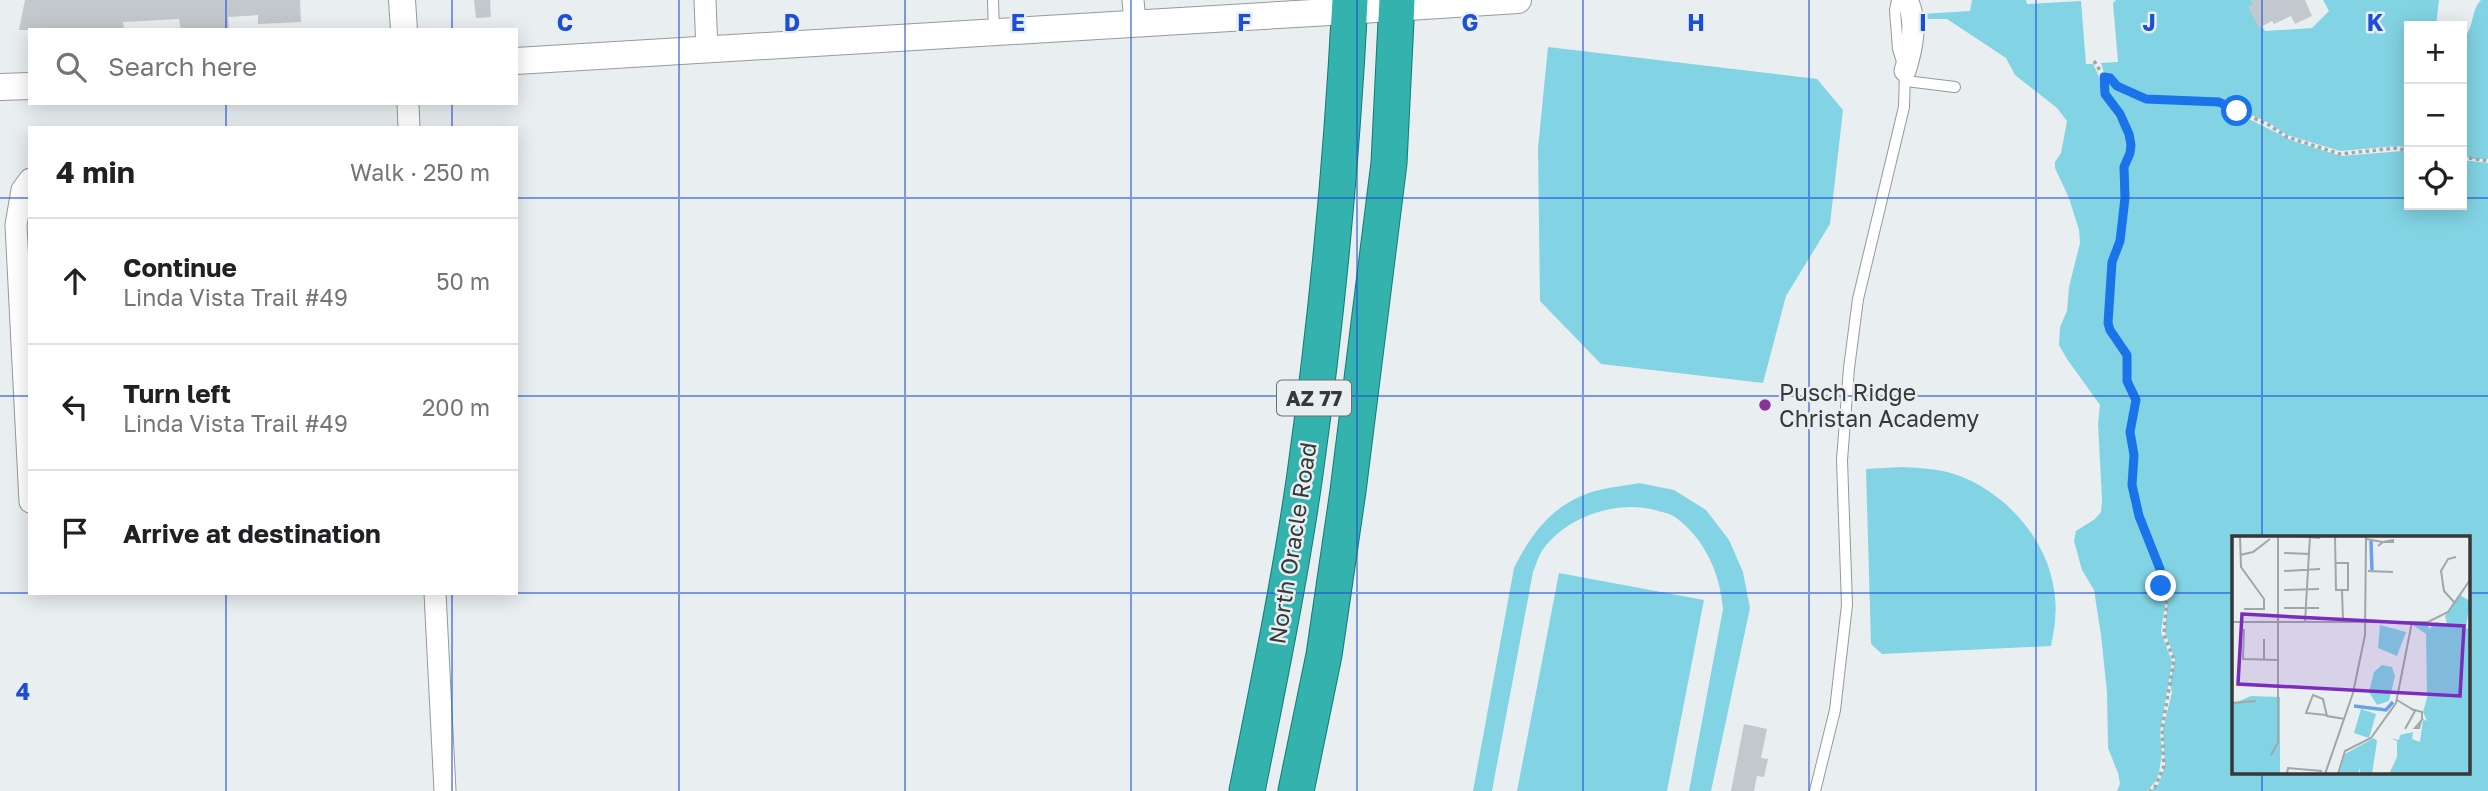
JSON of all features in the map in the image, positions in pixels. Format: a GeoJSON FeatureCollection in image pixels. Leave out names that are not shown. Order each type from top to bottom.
{"type":"FeatureCollection","features":[{"type":"Feature","properties":{"kind":"highway","name":"North Oracle Road"},"geometry":{"type":"LineString","coordinates":[[1296,791],[1324,655],[1348,491],[1389,163],[1397,4]]}},
{"type":"Feature","properties":{"kind":"highway","name":"North Oracle Road"},"geometry":{"type":"LineString","coordinates":[[1247,791],[1305,475],[1334,228],[1350,6]]}},
{"type":"Feature","properties":{"kind":"street"},"geometry":{"type":"LineString","coordinates":[[402,0],[404,28]]}},
{"type":"Feature","properties":{"kind":"street"},"geometry":{"type":"LineString","coordinates":[[705,0],[707,51]]}},
{"type":"Feature","properties":{"kind":"street"},"geometry":{"type":"LineString","coordinates":[[518,61],[995,34],[1134,11],[1518,0]]}},
{"type":"Feature","properties":{"kind":"street"},"geometry":{"type":"LineString","coordinates":[[1906,76],[1913,48],[1911,7],[1907,0]]}},
{"type":"Feature","properties":{"kind":"street"},"geometry":{"type":"LineString","coordinates":[[0,87],[28,86]]}},
{"type":"Feature","properties":{"kind":"street"},"geometry":{"type":"LineString","coordinates":[[408,105],[409,126]]}},
{"type":"Feature","properties":{"kind":"street"},"geometry":{"type":"LineString","coordinates":[[28,182],[22,190],[16,225],[28,462]]}},
{"type":"Feature","properties":{"kind":"street"},"geometry":{"type":"LineString","coordinates":[[435,595],[445,791]]}},
{"type":"Feature","properties":{"kind":"lane"},"geometry":{"type":"LineString","coordinates":[[993,0],[995,34]]}},
{"type":"Feature","properties":{"kind":"lane"},"geometry":{"type":"LineString","coordinates":[[1815,791],[1835,710],[1847,605],[1842,460],[1849,368],[1858,299],[1902,122],[1906,76],[1898,49],[1895,10],[1897,0]]}},
{"type":"Feature","properties":{"kind":"lane"},"geometry":{"type":"LineString","coordinates":[[1906,76],[1955,87]]}},
{"type":"Feature","properties":{"kind":"path"},"geometry":{"type":"LineString","coordinates":[[2094,61],[2104,77],[2105,94],[2120,114],[2131,145],[2124,167],[2125,198],[2120,241],[2112,262],[2108,323],[2127,355],[2127,381],[2136,400],[2130,432],[2134,455],[2132,485],[2136,507],[2160,569],[2161,586],[2167,597],[2164,635],[2174,660],[2162,729],[2164,766],[2155,787],[2148,791]]}},
{"type":"Feature","properties":{"kind":"path"},"geometry":{"type":"LineString","coordinates":[[2104,77],[2146,99],[2219,102],[2269,125],[2287,137],[2340,154],[2396,148],[2404,150]]}},
{"type":"Feature","properties":{"kind":"path"},"geometry":{"type":"LineString","coordinates":[[2467,158],[2488,161]]}},
{"type":"Feature","properties":{"kind":"shaded area"},"geometry":{"type":"Polygon","coordinates":[[[1972,0],[2026,0],[2027,4],[2081,1],[2086,64],[2093,64],[2102,95],[2127,135],[2129,152],[2121,168],[2123,198],[2117,244],[2110,262],[2106,322],[2127,359],[2124,376],[2132,403],[2127,432],[2132,453],[2130,479],[2137,515],[2157,569],[2159,586],[2166,599],[2161,632],[2172,662],[2160,732],[2162,753],[2159,773],[2147,791],[2117,791],[2120,784],[2118,773],[2108,748],[2107,692],[2094,590],[2082,570],[2074,541],[2076,531],[2101,512],[2102,499],[2098,424],[2100,405],[2059,345],[2060,327],[2067,311],[2069,287],[2080,243],[2079,230],[2069,198],[2055,168],[2055,162],[2061,153],[2067,121],[2057,108],[2015,75],[2006,58],[1947,19],[1922,19],[1922,14],[1970,11],[1972,0]]]}},
{"type":"Feature","properties":{"kind":"shaded area"},"geometry":{"type":"Polygon","coordinates":[[[2116,0],[2251,0],[2254,5],[2249,7],[2265,31],[2312,28],[2329,11],[2323,0],[2439,0],[2437,21],[2404,21],[2404,147],[2340,151],[2287,135],[2269,123],[2218,100],[2144,97],[2123,87],[2116,79],[2104,73],[2101,63],[2118,62],[2113,3],[2116,0]]]}},
{"type":"Feature","properties":{"kind":"shaded area"},"geometry":{"type":"Polygon","coordinates":[[[2481,0],[2488,0],[2488,159],[2467,157],[2467,33],[2481,0]]]}},
{"type":"Feature","properties":{"kind":"shaded area"},"geometry":{"type":"Polygon","coordinates":[[[1548,47],[1817,79],[1843,110],[1830,224],[1786,296],[1763,383],[1601,364],[1540,301],[1538,148],[1548,47]]]}},
{"type":"Feature","properties":{"kind":"shaded area"},"geometry":{"type":"Polygon","coordinates":[[[2111,82],[2122,91],[2150,101],[2172,100],[2221,105],[2293,141],[2341,156],[2404,152],[2404,210],[2467,210],[2467,161],[2488,163],[2488,791],[2150,791],[2158,785],[2165,766],[2163,729],[2172,692],[2170,684],[2175,660],[2165,632],[2168,597],[2161,581],[2160,567],[2155,560],[2148,530],[2136,501],[2132,479],[2135,453],[2131,433],[2138,404],[2137,395],[2129,384],[2128,354],[2110,326],[2108,314],[2113,263],[2123,241],[2127,198],[2125,176],[2133,149],[2131,134],[2106,84],[2111,82]]]}},
{"type":"Feature","properties":{"kind":"shaded area"},"geometry":{"type":"Polygon","coordinates":[[[1902,467],[1939,470],[1978,484],[1995,495],[2024,524],[2036,541],[2052,578],[2056,610],[2051,646],[1882,654],[1871,644],[1866,469],[1902,467]]]}},
{"type":"Feature","properties":{"kind":"shaded area"},"geometry":{"type":"Polygon","coordinates":[[[1639,483],[1674,490],[1706,510],[1729,540],[1743,572],[1750,608],[1711,791],[1689,791],[1723,609],[1718,583],[1703,546],[1675,517],[1640,507],[1625,507],[1594,513],[1580,519],[1554,537],[1541,553],[1533,572],[1492,791],[1473,791],[1514,568],[1528,542],[1556,511],[1580,496],[1606,488],[1639,483]]]}},
{"type":"Feature","properties":{"kind":"shaded area"},"geometry":{"type":"Polygon","coordinates":[[[1559,573],[1704,600],[1667,791],[1517,791],[1559,573]]]}},
{"type":"Feature","properties":{"kind":"building"},"geometry":{"type":"Polygon","coordinates":[[[25,0],[300,0],[301,22],[258,24],[258,15],[228,17],[229,28],[181,28],[179,19],[123,22],[124,28],[19,30],[25,0]]]}},
{"type":"Feature","properties":{"kind":"building"},"geometry":{"type":"Polygon","coordinates":[[[474,0],[490,0],[491,17],[476,18],[474,0]]]}},
{"type":"Feature","properties":{"kind":"building"},"geometry":{"type":"Polygon","coordinates":[[[2251,0],[2305,0],[2312,16],[2295,24],[2291,16],[2259,28],[2248,7],[2254,5],[2251,0]]]}},
{"type":"Feature","properties":{"kind":"building"},"geometry":{"type":"Polygon","coordinates":[[[1744,724],[1767,729],[1761,758],[1768,759],[1764,777],[1757,776],[1754,791],[1731,791],[1744,724]]]}},
{"type":"Feature","properties":{"kind":"place","name":"Pusch Ridge Christan Academy"},"geometry":{"type":"Point","coordinates":[1765,405]}},
{"type":"Feature","properties":{"kind":"route"},"geometry":{"type":"LineString","coordinates":[[2161,586],[2160,569],[2154,560],[2136,507],[2132,485],[2134,455],[2130,432],[2136,400],[2127,381],[2127,355],[2108,323],[2112,262],[2120,241],[2125,198],[2124,167],[2131,145],[2120,114],[2105,94],[2104,77],[2110,78],[2124,90],[2146,99],[2212,101],[2237,111]]}}]}
